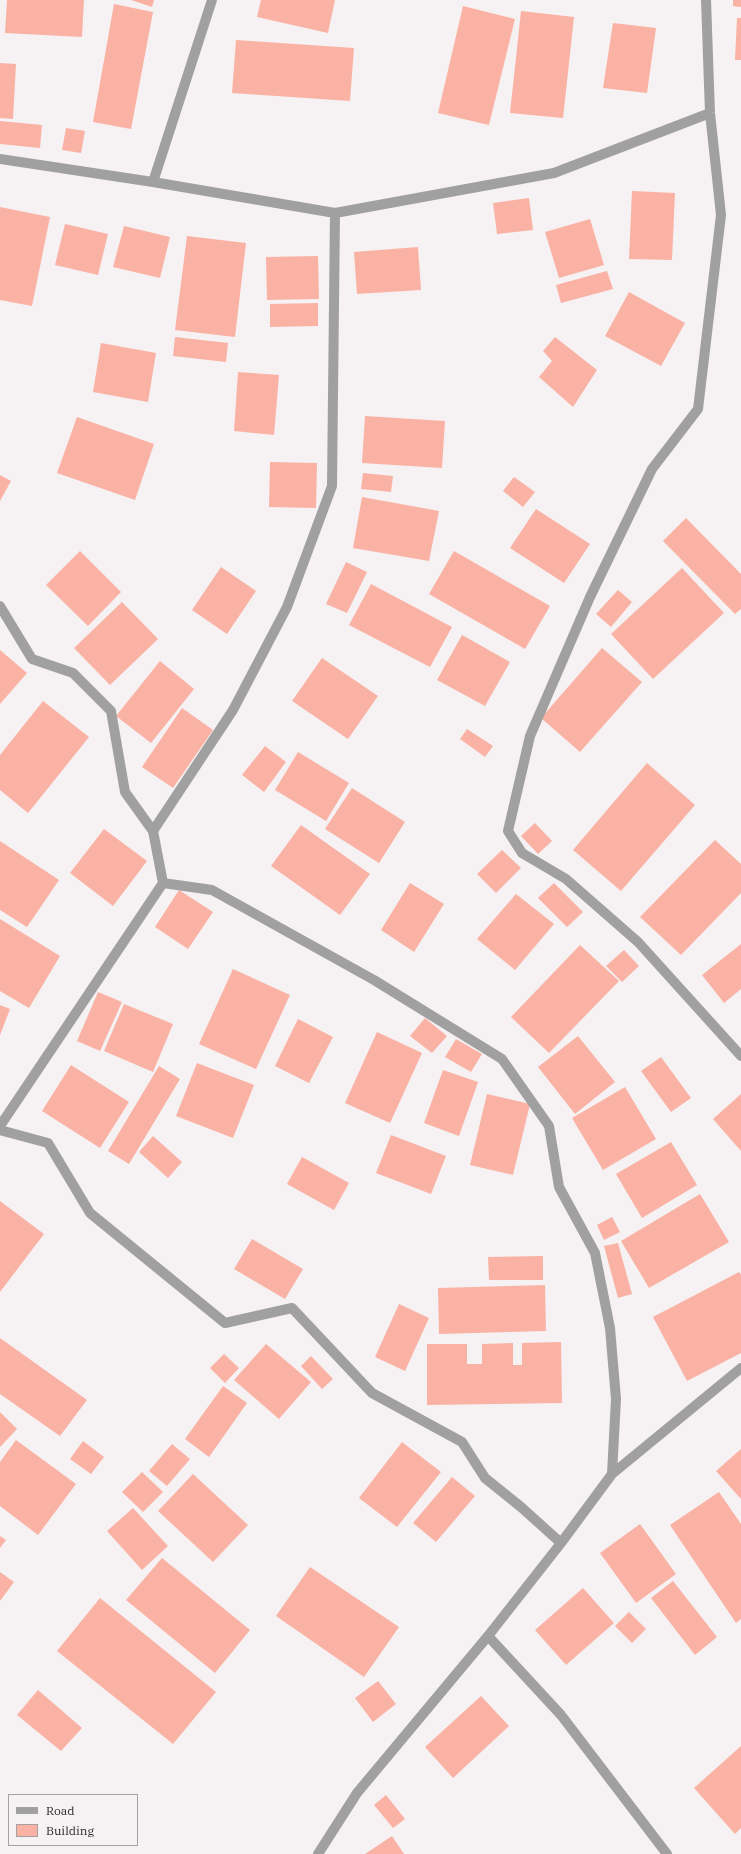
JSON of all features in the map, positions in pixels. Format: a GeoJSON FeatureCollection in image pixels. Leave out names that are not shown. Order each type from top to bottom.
{"type":"FeatureCollection","features":[{"type":"Feature","properties":{"kind":"street"},"geometry":{"type":"LineString","coordinates":[[153,182],[212,0]]}},
{"type":"Feature","properties":{"kind":"street"},"geometry":{"type":"LineString","coordinates":[[706,0],[710,112],[722,215],[698,409],[652,468],[590,597],[530,736],[508,830],[522,853],[566,879],[638,942],[741,1056]]}},
{"type":"Feature","properties":{"kind":"street"},"geometry":{"type":"LineString","coordinates":[[0,159],[153,182],[335,213],[554,173],[710,112]]}},
{"type":"Feature","properties":{"kind":"street"},"geometry":{"type":"LineString","coordinates":[[153,830],[233,710],[287,607],[332,486],[335,213]]}},
{"type":"Feature","properties":{"kind":"street"},"geometry":{"type":"LineString","coordinates":[[0,606],[32,659],[73,674],[111,711],[125,792],[153,830],[163,882],[0,1126]]}},
{"type":"Feature","properties":{"kind":"street"},"geometry":{"type":"LineString","coordinates":[[163,882],[212,890],[374,980],[502,1059],[550,1126],[559,1188],[595,1253],[610,1328],[616,1399],[612,1474]]}},
{"type":"Feature","properties":{"kind":"street"},"geometry":{"type":"LineString","coordinates":[[0,1130],[48,1143],[90,1213],[225,1323],[292,1308],[372,1393],[462,1442],[486,1478],[561,1543]]}},
{"type":"Feature","properties":{"kind":"street"},"geometry":{"type":"LineString","coordinates":[[318,1854],[357,1793],[488,1636],[561,1543],[612,1474],[741,1368]]}},
{"type":"Feature","properties":{"kind":"street"},"geometry":{"type":"LineString","coordinates":[[488,1636],[561,1715],[667,1854]]}},
{"type":"Feature","properties":{"kind":"building"},"geometry":{"type":"Polygon","coordinates":[[[7,0],[84,0],[82,37],[5,33],[7,0]]]}},
{"type":"Feature","properties":{"kind":"building"},"geometry":{"type":"Polygon","coordinates":[[[131,0],[154,0],[152,7],[131,0]]]}},
{"type":"Feature","properties":{"kind":"building"},"geometry":{"type":"Polygon","coordinates":[[[261,0],[335,0],[328,33],[257,17],[261,0]]]}},
{"type":"Feature","properties":{"kind":"building"},"geometry":{"type":"Polygon","coordinates":[[[733,0],[741,0],[741,7],[733,6],[733,0]]]}},
{"type":"Feature","properties":{"kind":"building"},"geometry":{"type":"Polygon","coordinates":[[[114,4],[153,12],[131,129],[93,122],[114,4]]]}},
{"type":"Feature","properties":{"kind":"building"},"geometry":{"type":"Polygon","coordinates":[[[463,6],[515,19],[489,125],[438,113],[463,6]]]}},
{"type":"Feature","properties":{"kind":"building"},"geometry":{"type":"Polygon","coordinates":[[[521,11],[574,17],[563,118],[510,113],[521,11]]]}},
{"type":"Feature","properties":{"kind":"building"},"geometry":{"type":"Polygon","coordinates":[[[737,18],[741,18],[741,60],[735,60],[737,18]]]}},
{"type":"Feature","properties":{"kind":"building"},"geometry":{"type":"Polygon","coordinates":[[[613,23],[656,28],[647,93],[603,88],[613,23]]]}},
{"type":"Feature","properties":{"kind":"building"},"geometry":{"type":"Polygon","coordinates":[[[236,40],[354,48],[350,101],[232,93],[236,40]]]}},
{"type":"Feature","properties":{"kind":"building"},"geometry":{"type":"Polygon","coordinates":[[[0,63],[16,64],[13,119],[0,118],[0,63]]]}},
{"type":"Feature","properties":{"kind":"building"},"geometry":{"type":"Polygon","coordinates":[[[0,121],[42,125],[40,148],[0,144],[0,121]]]}},
{"type":"Feature","properties":{"kind":"building"},"geometry":{"type":"Polygon","coordinates":[[[66,128],[85,131],[81,153],[62,150],[66,128]]]}},
{"type":"Feature","properties":{"kind":"building"},"geometry":{"type":"Polygon","coordinates":[[[632,191],[675,193],[672,260],[629,259],[632,191]]]}},
{"type":"Feature","properties":{"kind":"building"},"geometry":{"type":"Polygon","coordinates":[[[529,198],[533,230],[497,234],[493,203],[529,198]]]}},
{"type":"Feature","properties":{"kind":"building"},"geometry":{"type":"Polygon","coordinates":[[[0,207],[50,217],[32,306],[0,300],[0,207]]]}},
{"type":"Feature","properties":{"kind":"building"},"geometry":{"type":"Polygon","coordinates":[[[590,219],[604,265],[559,278],[545,232],[590,219]]]}},
{"type":"Feature","properties":{"kind":"building"},"geometry":{"type":"Polygon","coordinates":[[[65,224],[108,234],[98,275],[55,265],[65,224]]]}},
{"type":"Feature","properties":{"kind":"building"},"geometry":{"type":"Polygon","coordinates":[[[124,226],[170,237],[160,278],[113,267],[124,226]]]}},
{"type":"Feature","properties":{"kind":"building"},"geometry":{"type":"Polygon","coordinates":[[[187,236],[246,243],[235,337],[175,330],[187,236]]]}},
{"type":"Feature","properties":{"kind":"building"},"geometry":{"type":"Polygon","coordinates":[[[418,247],[421,290],[357,294],[354,252],[418,247]]]}},
{"type":"Feature","properties":{"kind":"building"},"geometry":{"type":"Polygon","coordinates":[[[318,256],[319,299],[267,300],[266,257],[318,256]]]}},
{"type":"Feature","properties":{"kind":"building"},"geometry":{"type":"Polygon","coordinates":[[[607,271],[613,289],[561,303],[556,285],[607,271]]]}},
{"type":"Feature","properties":{"kind":"building"},"geometry":{"type":"Polygon","coordinates":[[[629,292],[685,323],[661,366],[605,336],[629,292]]]}},
{"type":"Feature","properties":{"kind":"building"},"geometry":{"type":"Polygon","coordinates":[[[318,303],[318,326],[270,327],[270,304],[318,303]]]}},
{"type":"Feature","properties":{"kind":"building"},"geometry":{"type":"Polygon","coordinates":[[[175,337],[228,343],[226,362],[173,356],[175,337]]]}},
{"type":"Feature","properties":{"kind":"building"},"geometry":{"type":"Polygon","coordinates":[[[555,337],[597,370],[573,407],[539,377],[552,361],[543,351],[555,337]]]}},
{"type":"Feature","properties":{"kind":"building"},"geometry":{"type":"Polygon","coordinates":[[[101,343],[156,353],[148,402],[93,392],[101,343]]]}},
{"type":"Feature","properties":{"kind":"building"},"geometry":{"type":"Polygon","coordinates":[[[238,372],[279,375],[274,435],[234,431],[238,372]]]}},
{"type":"Feature","properties":{"kind":"building"},"geometry":{"type":"Polygon","coordinates":[[[365,416],[445,421],[442,468],[362,463],[365,416]]]}},
{"type":"Feature","properties":{"kind":"building"},"geometry":{"type":"Polygon","coordinates":[[[77,417],[154,444],[135,500],[57,473],[77,417]]]}},
{"type":"Feature","properties":{"kind":"building"},"geometry":{"type":"Polygon","coordinates":[[[270,462],[317,463],[316,508],[269,507],[270,462]]]}},
{"type":"Feature","properties":{"kind":"building"},"geometry":{"type":"Polygon","coordinates":[[[363,473],[393,476],[391,492],[361,489],[363,473]]]}},
{"type":"Feature","properties":{"kind":"building"},"geometry":{"type":"Polygon","coordinates":[[[0,475],[11,481],[0,501],[0,475]]]}},
{"type":"Feature","properties":{"kind":"building"},"geometry":{"type":"Polygon","coordinates":[[[514,477],[535,492],[523,507],[503,491],[514,477]]]}},
{"type":"Feature","properties":{"kind":"building"},"geometry":{"type":"Polygon","coordinates":[[[362,497],[439,511],[429,561],[353,548],[362,497]]]}},
{"type":"Feature","properties":{"kind":"building"},"geometry":{"type":"Polygon","coordinates":[[[536,509],[590,544],[564,583],[510,548],[536,509]]]}},
{"type":"Feature","properties":{"kind":"building"},"geometry":{"type":"Polygon","coordinates":[[[686,518],[741,574],[741,609],[735,614],[663,541],[686,518]]]}},
{"type":"Feature","properties":{"kind":"building"},"geometry":{"type":"Polygon","coordinates":[[[80,551],[121,592],[88,626],[46,585],[80,551]]]}},
{"type":"Feature","properties":{"kind":"building"},"geometry":{"type":"Polygon","coordinates":[[[454,551],[550,606],[525,649],[429,594],[454,551]]]}},
{"type":"Feature","properties":{"kind":"building"},"geometry":{"type":"Polygon","coordinates":[[[346,562],[367,572],[347,613],[326,604],[346,562]]]}},
{"type":"Feature","properties":{"kind":"building"},"geometry":{"type":"Polygon","coordinates":[[[221,567],[256,591],[227,634],[192,610],[221,567]]]}},
{"type":"Feature","properties":{"kind":"building"},"geometry":{"type":"Polygon","coordinates":[[[682,568],[724,613],[653,679],[611,634],[682,568]]]}},
{"type":"Feature","properties":{"kind":"building"},"geometry":{"type":"Polygon","coordinates":[[[371,584],[452,627],[430,667],[349,625],[371,584]]]}},
{"type":"Feature","properties":{"kind":"building"},"geometry":{"type":"Polygon","coordinates":[[[618,590],[632,602],[611,627],[596,614],[618,590]]]}},
{"type":"Feature","properties":{"kind":"building"},"geometry":{"type":"Polygon","coordinates":[[[122,602],[158,639],[110,685],[74,648],[122,602]]]}},
{"type":"Feature","properties":{"kind":"building"},"geometry":{"type":"Polygon","coordinates":[[[462,635],[510,662],[485,706],[437,680],[462,635]]]}},
{"type":"Feature","properties":{"kind":"building"},"geometry":{"type":"Polygon","coordinates":[[[602,648],[642,682],[580,752],[541,718],[602,648]]]}},
{"type":"Feature","properties":{"kind":"building"},"geometry":{"type":"Polygon","coordinates":[[[0,650],[27,673],[0,704],[0,650]]]}},
{"type":"Feature","properties":{"kind":"building"},"geometry":{"type":"Polygon","coordinates":[[[322,658],[378,696],[348,739],[292,701],[322,658]]]}},
{"type":"Feature","properties":{"kind":"building"},"geometry":{"type":"Polygon","coordinates":[[[160,661],[194,689],[151,743],[116,716],[160,661]]]}},
{"type":"Feature","properties":{"kind":"building"},"geometry":{"type":"Polygon","coordinates":[[[43,701],[89,737],[28,813],[0,790],[0,755],[43,701]]]}},
{"type":"Feature","properties":{"kind":"building"},"geometry":{"type":"Polygon","coordinates":[[[182,708],[213,730],[173,788],[142,767],[182,708]]]}},
{"type":"Feature","properties":{"kind":"building"},"geometry":{"type":"Polygon","coordinates":[[[467,729],[493,746],[485,757],[460,739],[467,729]]]}},
{"type":"Feature","properties":{"kind":"building"},"geometry":{"type":"Polygon","coordinates":[[[265,746],[286,762],[264,792],[242,775],[265,746]]]}},
{"type":"Feature","properties":{"kind":"building"},"geometry":{"type":"Polygon","coordinates":[[[298,752],[349,783],[326,821],[275,790],[298,752]]]}},
{"type":"Feature","properties":{"kind":"building"},"geometry":{"type":"Polygon","coordinates":[[[647,763],[695,805],[621,891],[573,850],[647,763]]]}},
{"type":"Feature","properties":{"kind":"building"},"geometry":{"type":"Polygon","coordinates":[[[352,788],[405,822],[379,863],[325,829],[352,788]]]}},
{"type":"Feature","properties":{"kind":"building"},"geometry":{"type":"Polygon","coordinates":[[[535,823],[552,841],[538,854],[521,836],[535,823]]]}},
{"type":"Feature","properties":{"kind":"building"},"geometry":{"type":"Polygon","coordinates":[[[301,825],[370,874],[340,915],[271,866],[301,825]]]}},
{"type":"Feature","properties":{"kind":"building"},"geometry":{"type":"Polygon","coordinates":[[[104,829],[147,861],[113,906],[70,873],[104,829]]]}},
{"type":"Feature","properties":{"kind":"building"},"geometry":{"type":"Polygon","coordinates":[[[715,840],[741,864],[741,893],[681,955],[640,917],[715,840]]]}},
{"type":"Feature","properties":{"kind":"building"},"geometry":{"type":"Polygon","coordinates":[[[0,841],[59,880],[27,927],[0,910],[0,841]]]}},
{"type":"Feature","properties":{"kind":"building"},"geometry":{"type":"Polygon","coordinates":[[[502,850],[521,868],[496,893],[477,874],[502,850]]]}},
{"type":"Feature","properties":{"kind":"building"},"geometry":{"type":"Polygon","coordinates":[[[410,883],[444,904],[414,952],[381,930],[410,883]]]}},
{"type":"Feature","properties":{"kind":"building"},"geometry":{"type":"Polygon","coordinates":[[[554,883],[583,912],[567,927],[538,898],[554,883]]]}},
{"type":"Feature","properties":{"kind":"building"},"geometry":{"type":"Polygon","coordinates":[[[179,890],[213,912],[188,949],[155,927],[179,890]]]}},
{"type":"Feature","properties":{"kind":"building"},"geometry":{"type":"Polygon","coordinates":[[[516,894],[554,924],[515,970],[477,939],[516,894]]]}},
{"type":"Feature","properties":{"kind":"building"},"geometry":{"type":"Polygon","coordinates":[[[0,919],[60,956],[29,1008],[0,991],[0,919]]]}},
{"type":"Feature","properties":{"kind":"building"},"geometry":{"type":"Polygon","coordinates":[[[741,944],[741,989],[724,1003],[702,975],[741,944]]]}},
{"type":"Feature","properties":{"kind":"building"},"geometry":{"type":"Polygon","coordinates":[[[580,945],[619,981],[549,1053],[511,1017],[580,945]]]}},
{"type":"Feature","properties":{"kind":"building"},"geometry":{"type":"Polygon","coordinates":[[[624,950],[639,966],[622,982],[606,966],[624,950]]]}},
{"type":"Feature","properties":{"kind":"building"},"geometry":{"type":"Polygon","coordinates":[[[233,969],[290,995],[256,1069],[199,1044],[233,969]]]}},
{"type":"Feature","properties":{"kind":"building"},"geometry":{"type":"Polygon","coordinates":[[[98,992],[122,1002],[100,1051],[77,1041],[98,992]]]}},
{"type":"Feature","properties":{"kind":"building"},"geometry":{"type":"Polygon","coordinates":[[[124,1004],[173,1024],[153,1072],[104,1051],[124,1004]]]}},
{"type":"Feature","properties":{"kind":"building"},"geometry":{"type":"Polygon","coordinates":[[[0,1005],[10,1009],[0,1035],[0,1005]]]}},
{"type":"Feature","properties":{"kind":"building"},"geometry":{"type":"Polygon","coordinates":[[[425,1018],[447,1036],[432,1053],[410,1036],[425,1018]]]}},
{"type":"Feature","properties":{"kind":"building"},"geometry":{"type":"Polygon","coordinates":[[[298,1019],[333,1037],[309,1083],[275,1066],[298,1019]]]}},
{"type":"Feature","properties":{"kind":"building"},"geometry":{"type":"Polygon","coordinates":[[[377,1032],[422,1053],[390,1123],[345,1103],[377,1032]]]}},
{"type":"Feature","properties":{"kind":"building"},"geometry":{"type":"Polygon","coordinates":[[[578,1036],[615,1082],[575,1114],[538,1067],[578,1036]]]}},
{"type":"Feature","properties":{"kind":"building"},"geometry":{"type":"Polygon","coordinates":[[[456,1039],[482,1054],[471,1072],[445,1057],[456,1039]]]}},
{"type":"Feature","properties":{"kind":"building"},"geometry":{"type":"Polygon","coordinates":[[[661,1057],[691,1098],[671,1112],[641,1071],[661,1057]]]}},
{"type":"Feature","properties":{"kind":"building"},"geometry":{"type":"Polygon","coordinates":[[[197,1063],[254,1085],[233,1138],[176,1116],[197,1063]]]}},
{"type":"Feature","properties":{"kind":"building"},"geometry":{"type":"Polygon","coordinates":[[[71,1065],[129,1102],[100,1148],[42,1111],[71,1065]]]}},
{"type":"Feature","properties":{"kind":"building"},"geometry":{"type":"Polygon","coordinates":[[[159,1066],[180,1079],[129,1164],[108,1151],[159,1066]]]}},
{"type":"Feature","properties":{"kind":"building"},"geometry":{"type":"Polygon","coordinates":[[[443,1070],[478,1082],[459,1136],[424,1123],[443,1070]]]}},
{"type":"Feature","properties":{"kind":"building"},"geometry":{"type":"Polygon","coordinates":[[[625,1087],[656,1139],[603,1170],[572,1118],[625,1087]]]}},
{"type":"Feature","properties":{"kind":"building"},"geometry":{"type":"Polygon","coordinates":[[[487,1094],[530,1104],[513,1175],[470,1165],[487,1094]]]}},
{"type":"Feature","properties":{"kind":"building"},"geometry":{"type":"Polygon","coordinates":[[[741,1094],[741,1151],[713,1119],[741,1094]]]}},
{"type":"Feature","properties":{"kind":"building"},"geometry":{"type":"Polygon","coordinates":[[[391,1135],[446,1156],[431,1194],[376,1173],[391,1135]]]}},
{"type":"Feature","properties":{"kind":"building"},"geometry":{"type":"Polygon","coordinates":[[[153,1136],[182,1162],[168,1178],[139,1152],[153,1136]]]}},
{"type":"Feature","properties":{"kind":"building"},"geometry":{"type":"Polygon","coordinates":[[[671,1142],[697,1185],[642,1218],[616,1174],[671,1142]]]}},
{"type":"Feature","properties":{"kind":"building"},"geometry":{"type":"Polygon","coordinates":[[[302,1157],[349,1183],[334,1210],[287,1184],[302,1157]]]}},
{"type":"Feature","properties":{"kind":"building"},"geometry":{"type":"Polygon","coordinates":[[[700,1194],[729,1242],[649,1288],[621,1241],[700,1194]]]}},
{"type":"Feature","properties":{"kind":"building"},"geometry":{"type":"Polygon","coordinates":[[[0,1201],[44,1234],[0,1292],[0,1201]]]}},
{"type":"Feature","properties":{"kind":"building"},"geometry":{"type":"Polygon","coordinates":[[[612,1217],[620,1232],[604,1240],[597,1225],[612,1217]]]}},
{"type":"Feature","properties":{"kind":"building"},"geometry":{"type":"Polygon","coordinates":[[[252,1239],[303,1269],[285,1299],[234,1269],[252,1239]]]}},
{"type":"Feature","properties":{"kind":"building"},"geometry":{"type":"Polygon","coordinates":[[[618,1243],[632,1294],[618,1298],[604,1246],[618,1243]]]}},
{"type":"Feature","properties":{"kind":"building"},"geometry":{"type":"Polygon","coordinates":[[[543,1256],[543,1280],[489,1280],[488,1257],[543,1256]]]}},
{"type":"Feature","properties":{"kind":"building"},"geometry":{"type":"Polygon","coordinates":[[[739,1272],[741,1275],[741,1353],[687,1381],[653,1317],[739,1272]]]}},
{"type":"Feature","properties":{"kind":"building"},"geometry":{"type":"Polygon","coordinates":[[[545,1285],[546,1331],[439,1334],[438,1288],[545,1285]]]}},
{"type":"Feature","properties":{"kind":"building"},"geometry":{"type":"Polygon","coordinates":[[[399,1304],[429,1318],[405,1371],[375,1357],[399,1304]]]}},
{"type":"Feature","properties":{"kind":"building"},"geometry":{"type":"Polygon","coordinates":[[[0,1338],[87,1400],[60,1436],[0,1394],[0,1338]]]}},
{"type":"Feature","properties":{"kind":"building"},"geometry":{"type":"Polygon","coordinates":[[[561,1342],[562,1403],[427,1405],[427,1344],[467,1344],[467,1364],[482,1364],[482,1344],[513,1343],[513,1365],[522,1365],[522,1343],[561,1342]]]}},
{"type":"Feature","properties":{"kind":"building"},"geometry":{"type":"Polygon","coordinates":[[[266,1344],[311,1382],[279,1419],[234,1380],[266,1344]]]}},
{"type":"Feature","properties":{"kind":"building"},"geometry":{"type":"Polygon","coordinates":[[[224,1354],[239,1368],[225,1383],[210,1368],[224,1354]]]}},
{"type":"Feature","properties":{"kind":"building"},"geometry":{"type":"Polygon","coordinates":[[[311,1356],[333,1379],[322,1389],[301,1366],[311,1356]]]}},
{"type":"Feature","properties":{"kind":"building"},"geometry":{"type":"Polygon","coordinates":[[[223,1386],[247,1403],[209,1457],[185,1439],[223,1386]]]}},
{"type":"Feature","properties":{"kind":"building"},"geometry":{"type":"Polygon","coordinates":[[[0,1412],[17,1429],[0,1447],[0,1412]]]}},
{"type":"Feature","properties":{"kind":"building"},"geometry":{"type":"Polygon","coordinates":[[[16,1440],[76,1484],[38,1535],[0,1506],[0,1462],[16,1440]]]}},
{"type":"Feature","properties":{"kind":"building"},"geometry":{"type":"Polygon","coordinates":[[[83,1441],[104,1457],[91,1474],[70,1459],[83,1441]]]}},
{"type":"Feature","properties":{"kind":"building"},"geometry":{"type":"Polygon","coordinates":[[[402,1442],[441,1472],[397,1527],[359,1498],[402,1442]]]}},
{"type":"Feature","properties":{"kind":"building"},"geometry":{"type":"Polygon","coordinates":[[[172,1444],[190,1459],[167,1486],[149,1471],[172,1444]]]}},
{"type":"Feature","properties":{"kind":"building"},"geometry":{"type":"Polygon","coordinates":[[[741,1449],[741,1499],[716,1471],[741,1449]]]}},
{"type":"Feature","properties":{"kind":"building"},"geometry":{"type":"Polygon","coordinates":[[[142,1472],[163,1492],[143,1512],[122,1492],[142,1472]]]}},
{"type":"Feature","properties":{"kind":"building"},"geometry":{"type":"Polygon","coordinates":[[[193,1474],[248,1525],[213,1562],[158,1511],[193,1474]]]}},
{"type":"Feature","properties":{"kind":"building"},"geometry":{"type":"Polygon","coordinates":[[[452,1477],[475,1496],[436,1542],[413,1523],[452,1477]]]}},
{"type":"Feature","properties":{"kind":"building"},"geometry":{"type":"Polygon","coordinates":[[[719,1492],[741,1524],[741,1619],[736,1623],[670,1525],[719,1492]]]}},
{"type":"Feature","properties":{"kind":"building"},"geometry":{"type":"Polygon","coordinates":[[[133,1508],[168,1546],[142,1570],[107,1531],[133,1508]]]}},
{"type":"Feature","properties":{"kind":"building"},"geometry":{"type":"Polygon","coordinates":[[[640,1524],[676,1574],[636,1603],[600,1553],[640,1524]]]}},
{"type":"Feature","properties":{"kind":"building"},"geometry":{"type":"Polygon","coordinates":[[[0,1536],[6,1540],[0,1548],[0,1536]]]}},
{"type":"Feature","properties":{"kind":"building"},"geometry":{"type":"Polygon","coordinates":[[[162,1558],[250,1630],[215,1673],[126,1600],[162,1558]]]}},
{"type":"Feature","properties":{"kind":"building"},"geometry":{"type":"Polygon","coordinates":[[[310,1567],[399,1627],[364,1677],[276,1616],[310,1567]]]}},
{"type":"Feature","properties":{"kind":"building"},"geometry":{"type":"Polygon","coordinates":[[[0,1572],[14,1582],[0,1601],[0,1572]]]}},
{"type":"Feature","properties":{"kind":"building"},"geometry":{"type":"Polygon","coordinates":[[[673,1581],[717,1637],[695,1655],[651,1598],[673,1581]]]}},
{"type":"Feature","properties":{"kind":"building"},"geometry":{"type":"Polygon","coordinates":[[[583,1588],[614,1623],[566,1665],[535,1630],[583,1588]]]}},
{"type":"Feature","properties":{"kind":"building"},"geometry":{"type":"Polygon","coordinates":[[[100,1598],[216,1692],[173,1744],[57,1651],[100,1598]]]}},
{"type":"Feature","properties":{"kind":"building"},"geometry":{"type":"Polygon","coordinates":[[[629,1612],[646,1629],[632,1643],[615,1626],[629,1612]]]}},
{"type":"Feature","properties":{"kind":"building"},"geometry":{"type":"Polygon","coordinates":[[[378,1681],[396,1704],[373,1722],[355,1698],[378,1681]]]}},
{"type":"Feature","properties":{"kind":"building"},"geometry":{"type":"Polygon","coordinates":[[[38,1690],[82,1728],[61,1751],[17,1715],[38,1690]]]}},
{"type":"Feature","properties":{"kind":"building"},"geometry":{"type":"Polygon","coordinates":[[[481,1696],[509,1726],[453,1778],[425,1747],[481,1696]]]}},
{"type":"Feature","properties":{"kind":"building"},"geometry":{"type":"Polygon","coordinates":[[[741,1746],[741,1828],[735,1834],[694,1788],[741,1746]]]}},
{"type":"Feature","properties":{"kind":"building"},"geometry":{"type":"Polygon","coordinates":[[[386,1795],[405,1819],[393,1828],[374,1805],[386,1795]]]}},
{"type":"Feature","properties":{"kind":"building"},"geometry":{"type":"Polygon","coordinates":[[[392,1836],[404,1854],[365,1854],[392,1836]]]}}]}
